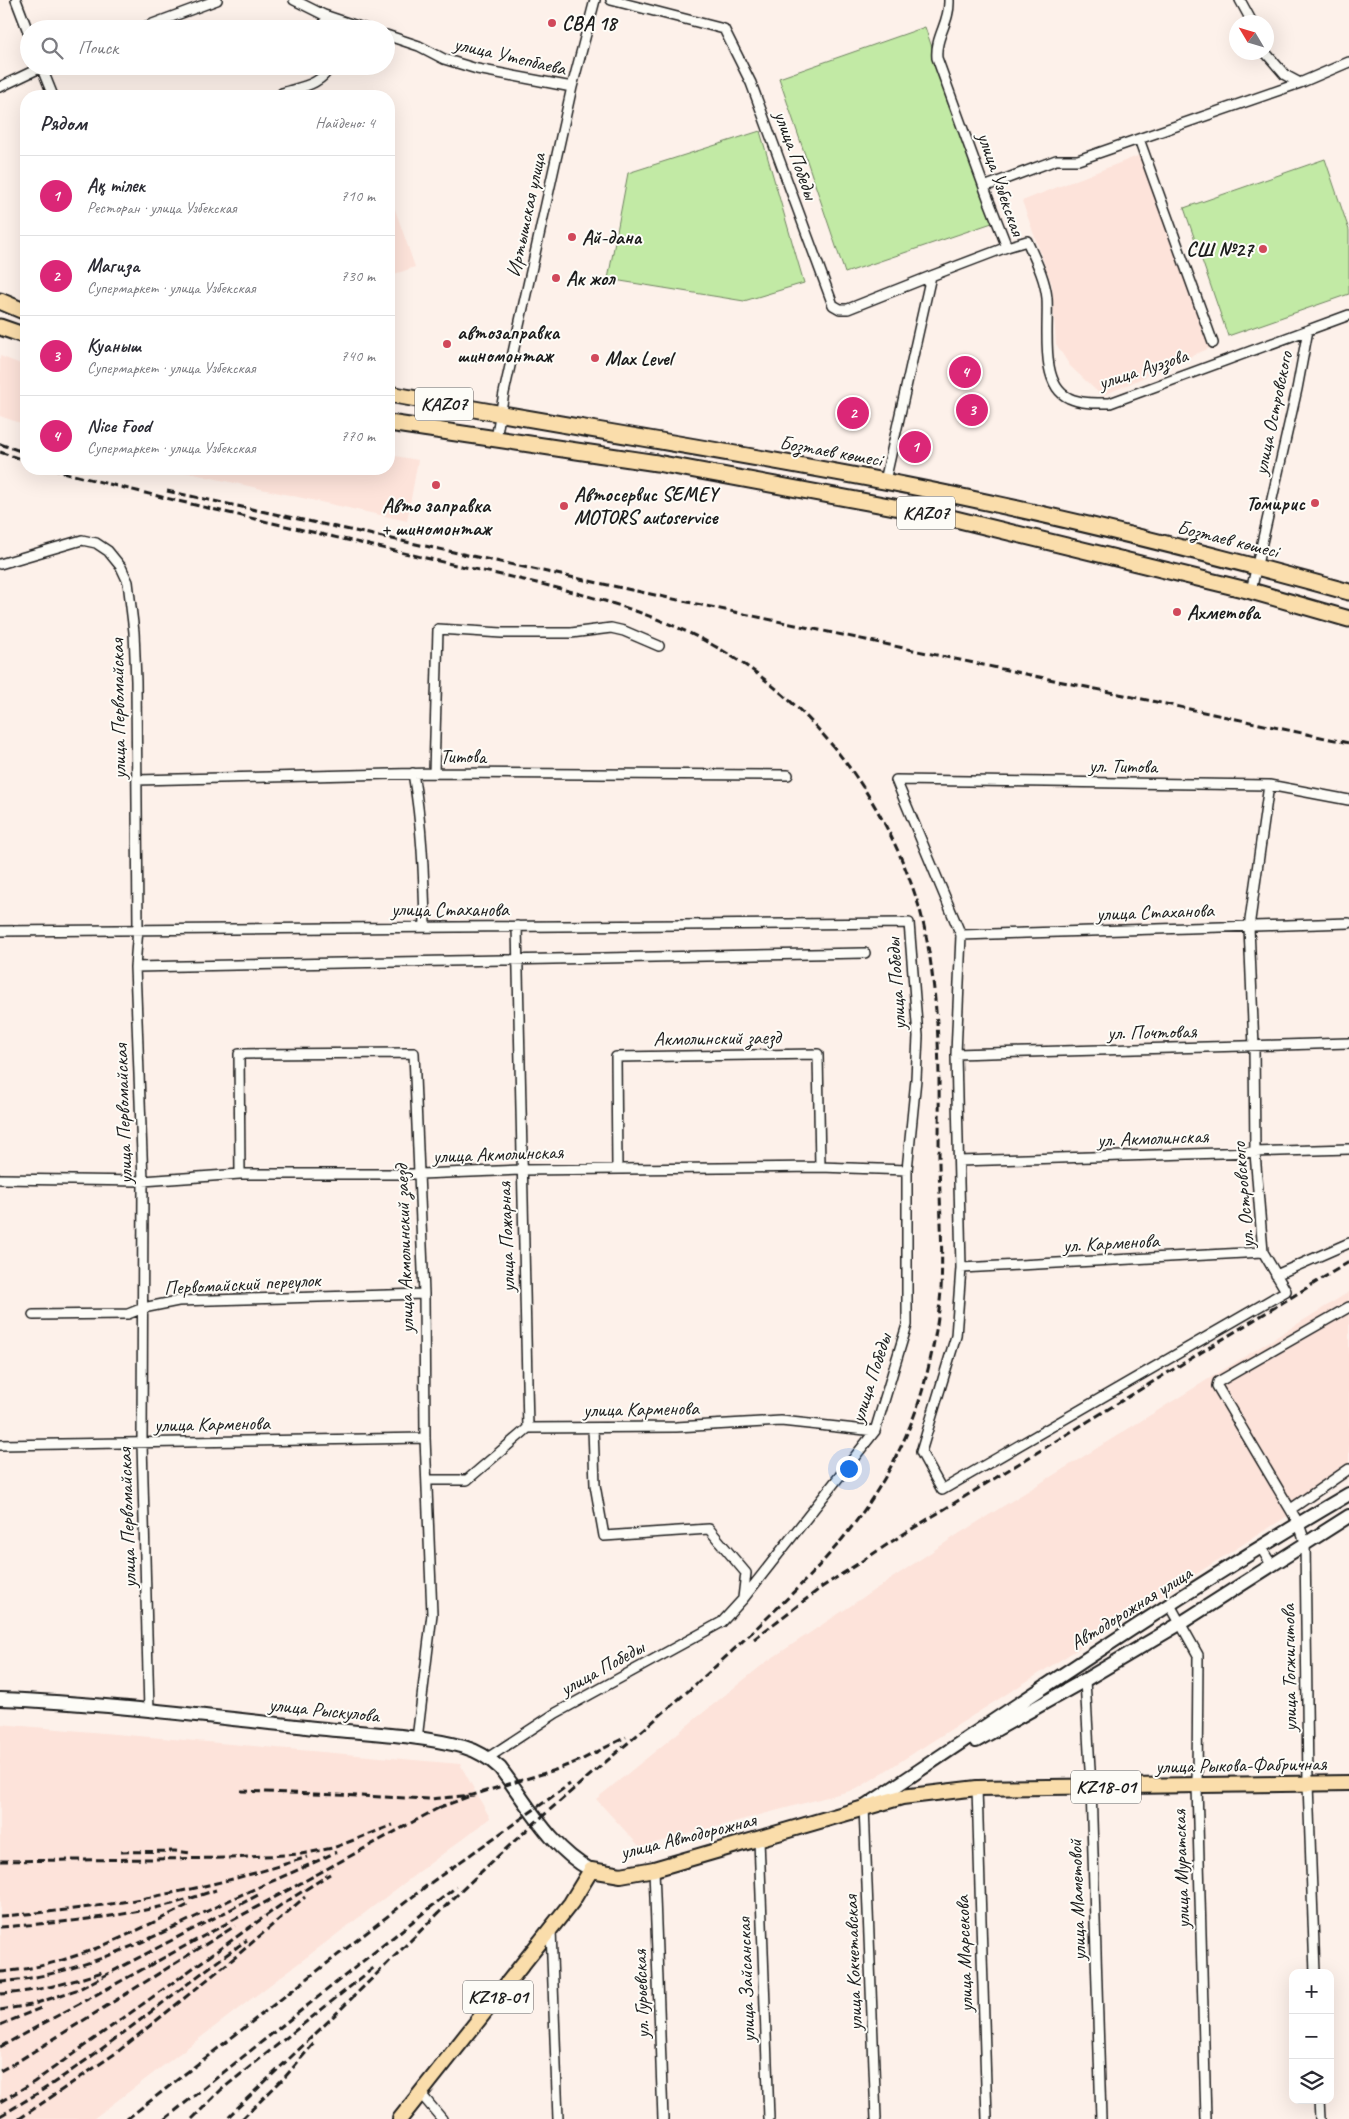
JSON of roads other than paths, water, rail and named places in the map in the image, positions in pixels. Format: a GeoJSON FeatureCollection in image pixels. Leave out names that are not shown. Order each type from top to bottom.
{"type":"FeatureCollection","features":[{"type":"Feature","properties":{"kind":"highway"},"geometry":{"type":"LineString","coordinates":[[0,301],[20,309]]}},
{"type":"Feature","properties":{"kind":"highway"},"geometry":{"type":"LineString","coordinates":[[0,327],[20,334]]}},
{"type":"Feature","properties":{"kind":"highway","name":"Бозтаев көшесі"},"geometry":{"type":"LineString","coordinates":[[395,395],[885,481],[1052,517],[1349,592]]}},
{"type":"Feature","properties":{"kind":"highway","name":"KAZ07"},"geometry":{"type":"LineString","coordinates":[[395,424],[656,463],[943,516],[1251,591],[1349,620]]}},
{"type":"Feature","properties":{"kind":"main road","name":"Автодорожная улица"},"geometry":{"type":"LineString","coordinates":[[864,1806],[1170,1605],[1349,1494]]}},
{"type":"Feature","properties":{"kind":"main road","name":"Автодорожная улица"},"geometry":{"type":"LineString","coordinates":[[938,1758],[955,1752],[1085,1680],[1349,1516]]}},
{"type":"Feature","properties":{"kind":"main road","name":"улица Рыскулова"},"geometry":{"type":"LineString","coordinates":[[0,1699],[41,1700],[417,1739],[465,1748],[489,1758],[500,1768],[561,1848],[578,1863],[590,1870]]}},
{"type":"Feature","properties":{"kind":"main road","name":"улица Рыкова-Фабричная"},"geometry":{"type":"LineString","coordinates":[[864,1806],[902,1797],[977,1788],[1349,1783]]}},
{"type":"Feature","properties":{"kind":"main road","name":"улица Автодорожная"},"geometry":{"type":"LineString","coordinates":[[590,1870],[621,1875],[654,1869],[864,1806]]}},
{"type":"Feature","properties":{"kind":"main road","name":"KZ18-01"},"geometry":{"type":"LineString","coordinates":[[400,2119],[572,1903],[590,1870]]}},
{"type":"Feature","properties":{"kind":"street"},"geometry":{"type":"LineString","coordinates":[[16,0],[24,20]]}},
{"type":"Feature","properties":{"kind":"street"},"geometry":{"type":"LineString","coordinates":[[164,20],[217,0]]}},
{"type":"Feature","properties":{"kind":"street"},"geometry":{"type":"LineString","coordinates":[[294,0],[324,15],[339,20]]}},
{"type":"Feature","properties":{"kind":"street","name":"Иртышская улица"},"geometry":{"type":"LineString","coordinates":[[496,439],[572,87],[594,0]]}},
{"type":"Feature","properties":{"kind":"street","name":"улица Победы"},"geometry":{"type":"LineString","coordinates":[[611,0],[724,29],[751,83],[832,305],[840,309],[848,309],[931,276]]}},
{"type":"Feature","properties":{"kind":"street","name":"улица Узбекская"},"geometry":{"type":"LineString","coordinates":[[931,276],[1007,247],[937,58],[936,47],[950,13],[950,0]]}},
{"type":"Feature","properties":{"kind":"street"},"geometry":{"type":"LineString","coordinates":[[1240,0],[1248,15]]}},
{"type":"Feature","properties":{"kind":"street"},"geometry":{"type":"LineString","coordinates":[[324,15],[325,20]]}},
{"type":"Feature","properties":{"kind":"street","name":"улица Утепбаева"},"geometry":{"type":"LineString","coordinates":[[395,38],[419,46],[444,60],[477,69],[572,87]]}},
{"type":"Feature","properties":{"kind":"street"},"geometry":{"type":"LineString","coordinates":[[1272,60],[1285,75],[1300,83]]}},
{"type":"Feature","properties":{"kind":"street"},"geometry":{"type":"LineString","coordinates":[[984,188],[1056,160],[1078,160],[1300,83],[1349,62]]}},
{"type":"Feature","properties":{"kind":"street"},"geometry":{"type":"LineString","coordinates":[[0,88],[25,75]]}},
{"type":"Feature","properties":{"kind":"street"},"geometry":{"type":"LineString","coordinates":[[45,75],[51,90]]}},
{"type":"Feature","properties":{"kind":"street"},"geometry":{"type":"LineString","coordinates":[[292,90],[318,82],[324,75]]}},
{"type":"Feature","properties":{"kind":"street"},"geometry":{"type":"LineString","coordinates":[[1138,139],[1213,343]]}},
{"type":"Feature","properties":{"kind":"street","name":"улица Ауэзова"},"geometry":{"type":"LineString","coordinates":[[1007,247],[1027,241],[1041,274],[1047,296],[1049,370],[1054,386],[1067,397],[1077,401],[1110,403],[1349,315]]}},
{"type":"Feature","properties":{"kind":"street"},"geometry":{"type":"LineString","coordinates":[[885,481],[931,276]]}},
{"type":"Feature","properties":{"kind":"street","name":"улица Островского"},"geometry":{"type":"LineString","coordinates":[[1251,591],[1297,389],[1308,330]]}},
{"type":"Feature","properties":{"kind":"street","name":"улица Первомайская"},"geometry":{"type":"LineString","coordinates":[[0,564],[82,540],[96,543],[108,551],[121,567],[128,582],[134,632],[137,780],[138,928],[136,967],[144,1181],[142,1443],[149,1711]]}},
{"type":"Feature","properties":{"kind":"street"},"geometry":{"type":"LineString","coordinates":[[434,773],[438,629],[502,633],[571,633],[611,628],[624,631],[659,646]]}},
{"type":"Feature","properties":{"kind":"street"},"geometry":{"type":"LineString","coordinates":[[413,773],[422,834],[425,926]]}},
{"type":"Feature","properties":{"kind":"street","name":"Титова"},"geometry":{"type":"LineString","coordinates":[[137,780],[413,773],[788,775]]}},
{"type":"Feature","properties":{"kind":"street","name":"ул. Титова"},"geometry":{"type":"LineString","coordinates":[[961,935],[896,780],[1269,785],[1349,800]]}},
{"type":"Feature","properties":{"kind":"street","name":"ул. Островского"},"geometry":{"type":"LineString","coordinates":[[961,1268],[956,1336],[921,1452],[942,1490],[1286,1291],[1263,1252],[1255,1153],[1254,1046],[1249,927],[1269,785]]}},
{"type":"Feature","properties":{"kind":"street","name":"улица Победы"},"geometry":{"type":"LineString","coordinates":[[489,1758],[556,1713],[722,1622],[743,1599],[875,1431],[907,1326],[907,1170],[916,1079],[918,1036],[910,926],[906,922],[901,922]]}},
{"type":"Feature","properties":{"kind":"street","name":"улица Стаханова"},"geometry":{"type":"LineString","coordinates":[[0,931],[138,928],[901,922]]}},
{"type":"Feature","properties":{"kind":"street","name":"улица Стаханова"},"geometry":{"type":"LineString","coordinates":[[961,935],[1349,923]]}},
{"type":"Feature","properties":{"kind":"street","name":"улица Пожарная"},"geometry":{"type":"LineString","coordinates":[[517,926],[516,961],[528,1428]]}},
{"type":"Feature","properties":{"kind":"street"},"geometry":{"type":"LineString","coordinates":[[961,935],[956,1054],[961,1268]]}},
{"type":"Feature","properties":{"kind":"street"},"geometry":{"type":"LineString","coordinates":[[136,967],[866,953]]}},
{"type":"Feature","properties":{"kind":"street","name":"ул. Почтовая"},"geometry":{"type":"LineString","coordinates":[[956,1054],[1349,1042]]}},
{"type":"Feature","properties":{"kind":"street","name":"улица Акмолинский заезд"},"geometry":{"type":"LineString","coordinates":[[240,1174],[239,1054],[414,1053],[424,1294],[425,1438],[432,1614],[417,1739]]}},
{"type":"Feature","properties":{"kind":"street","name":"Акмолинский заезд"},"geometry":{"type":"LineString","coordinates":[[617,1169],[616,1057],[818,1054],[820,1167]]}},
{"type":"Feature","properties":{"kind":"street","name":"ул. Акмолинская"},"geometry":{"type":"LineString","coordinates":[[959,1161],[1349,1149]]}},
{"type":"Feature","properties":{"kind":"street","name":"улица Акмолинская"},"geometry":{"type":"LineString","coordinates":[[0,1180],[144,1181],[240,1174],[420,1174],[521,1170],[820,1167],[907,1170]]}},
{"type":"Feature","properties":{"kind":"street"},"geometry":{"type":"LineString","coordinates":[[1276,1275],[1349,1243]]}},
{"type":"Feature","properties":{"kind":"street","name":"ул. Карменова"},"geometry":{"type":"LineString","coordinates":[[961,1268],[1263,1252]]}},
{"type":"Feature","properties":{"kind":"street","name":"Первомайский переулок"},"geometry":{"type":"LineString","coordinates":[[33,1315],[128,1314],[143,1308],[178,1302],[424,1294]]}},
{"type":"Feature","properties":{"kind":"street"},"geometry":{"type":"LineString","coordinates":[[1306,1542],[1291,1509],[1218,1390],[1218,1382],[1349,1307]]}},
{"type":"Feature","properties":{"kind":"street","name":"улица Карменова"},"geometry":{"type":"LineString","coordinates":[[528,1428],[676,1427],[781,1422],[875,1431]]}},
{"type":"Feature","properties":{"kind":"street"},"geometry":{"type":"LineString","coordinates":[[427,1480],[467,1480],[528,1428]]}},
{"type":"Feature","properties":{"kind":"street"},"geometry":{"type":"LineString","coordinates":[[593,1428],[595,1485],[604,1536],[709,1529],[746,1573],[743,1599]]}},
{"type":"Feature","properties":{"kind":"street","name":"улица Карменова"},"geometry":{"type":"LineString","coordinates":[[0,1445],[425,1438]]}},
{"type":"Feature","properties":{"kind":"street"},"geometry":{"type":"LineString","coordinates":[[1291,1509],[1349,1469]]}},
{"type":"Feature","properties":{"kind":"street","name":"улица Тогжигитова"},"geometry":{"type":"LineString","coordinates":[[1306,1542],[1308,1784],[1315,1969]]}},
{"type":"Feature","properties":{"kind":"street"},"geometry":{"type":"LineString","coordinates":[[1261,1548],[1271,1564]]}},
{"type":"Feature","properties":{"kind":"street","name":"улица Муратская"},"geometry":{"type":"LineString","coordinates":[[1170,1605],[1198,1655],[1196,1786],[1206,2119]]}},
{"type":"Feature","properties":{"kind":"street","name":"улица Маметовой"},"geometry":{"type":"LineString","coordinates":[[1085,1680],[1091,1787],[1101,2119]]}},
{"type":"Feature","properties":{"kind":"street","name":"улица Марсекова"},"geometry":{"type":"LineString","coordinates":[[977,1788],[987,2119]]}},
{"type":"Feature","properties":{"kind":"street","name":"улица Кокчетавская"},"geometry":{"type":"LineString","coordinates":[[864,1806],[876,2119]]}},
{"type":"Feature","properties":{"kind":"street","name":"улица Зайсанская"},"geometry":{"type":"LineString","coordinates":[[759,1839],[769,2119]]}},
{"type":"Feature","properties":{"kind":"street","name":"ул. Гурьевская"},"geometry":{"type":"LineString","coordinates":[[654,1869],[663,2119]]}},
{"type":"Feature","properties":{"kind":"street"},"geometry":{"type":"LineString","coordinates":[[551,1930],[558,2119]]}},
{"type":"Feature","properties":{"kind":"street"},"geometry":{"type":"LineString","coordinates":[[421,2094],[442,2119]]}},
{"type":"Feature","properties":{"kind":"street"},"geometry":{"type":"LineString","coordinates":[[1320,2104],[1320,2119]]}},
{"type":"Feature","properties":{"kind":"railway"},"geometry":{"type":"LineString","coordinates":[[0,444],[20,451]]}},
{"type":"Feature","properties":{"kind":"railway"},"geometry":{"type":"LineString","coordinates":[[0,452],[20,459]]}},
{"type":"Feature","properties":{"kind":"railway"},"geometry":{"type":"LineString","coordinates":[[74,475],[199,506],[554,587],[625,607],[693,635],[725,652],[759,675],[791,702],[820,731],[846,763],[869,797],[889,833],[906,871],[920,910],[929,952],[937,1023],[941,1290],[934,1341],[916,1411],[879,1488],[841,1540],[774,1612],[692,1687],[498,1856],[226,2119]]}},
{"type":"Feature","properties":{"kind":"railway"},"geometry":{"type":"LineString","coordinates":[[167,491],[1349,743]]}},
{"type":"Feature","properties":{"kind":"railway"},"geometry":{"type":"LineString","coordinates":[[754,1639],[822,1587],[902,1535],[1349,1262]]}},
{"type":"Feature","properties":{"kind":"railway"},"geometry":{"type":"LineString","coordinates":[[241,1791],[431,1799],[473,1795],[555,1770],[581,1760],[626,1737]]}},
{"type":"Feature","properties":{"kind":"railway"},"geometry":{"type":"LineString","coordinates":[[127,2119],[429,1884],[570,1784]]}},
{"type":"Feature","properties":{"kind":"railway"},"geometry":{"type":"LineString","coordinates":[[438,1808],[473,1795]]}},
{"type":"Feature","properties":{"kind":"railway"},"geometry":{"type":"LineString","coordinates":[[0,2047],[444,1805]]}},
{"type":"Feature","properties":{"kind":"railway"},"geometry":{"type":"LineString","coordinates":[[0,1861],[230,1858],[301,1854],[333,1848],[393,1825]]}},
{"type":"Feature","properties":{"kind":"railway"},"geometry":{"type":"LineString","coordinates":[[121,1852],[175,1851],[191,1853]]}},
{"type":"Feature","properties":{"kind":"railway"},"geometry":{"type":"LineString","coordinates":[[0,1982],[31,1978],[61,1971],[119,1951],[336,1852]]}},
{"type":"Feature","properties":{"kind":"railway"},"geometry":{"type":"LineString","coordinates":[[0,1916],[117,1903],[155,1896],[232,1879],[307,1857]]}},
{"type":"Feature","properties":{"kind":"railway"},"geometry":{"type":"LineString","coordinates":[[0,2102],[34,2082],[281,1905],[330,1874]]}},
{"type":"Feature","properties":{"kind":"railway"},"geometry":{"type":"LineString","coordinates":[[165,2119],[456,1887]]}},
{"type":"Feature","properties":{"kind":"railway"},"geometry":{"type":"LineString","coordinates":[[0,1927],[65,1922],[130,1913],[172,1904],[216,1890]]}},
{"type":"Feature","properties":{"kind":"railway"},"geometry":{"type":"LineString","coordinates":[[0,2010],[31,2005],[79,1989],[258,1895]]}},
{"type":"Feature","properties":{"kind":"railway"},"geometry":{"type":"LineString","coordinates":[[19,2119],[116,2053],[233,1959],[305,1897]]}},
{"type":"Feature","properties":{"kind":"railway"},"geometry":{"type":"LineString","coordinates":[[0,1972],[25,1969],[74,1956],[145,1927],[190,1904]]}},
{"type":"Feature","properties":{"kind":"railway"},"geometry":{"type":"LineString","coordinates":[[0,2071],[235,1926]]}},
{"type":"Feature","properties":{"kind":"railway"},"geometry":{"type":"LineString","coordinates":[[0,2116],[95,2054],[247,1940]]}},
{"type":"Feature","properties":{"kind":"railway"},"geometry":{"type":"LineString","coordinates":[[192,2119],[221,2090],[376,1966]]}},
{"type":"Feature","properties":{"kind":"railway"},"geometry":{"type":"LineString","coordinates":[[0,1994],[52,1986],[102,1972]]}},
{"type":"Feature","properties":{"kind":"railway"},"geometry":{"type":"LineString","coordinates":[[0,2025],[43,2007]]}},
{"type":"Feature","properties":{"kind":"railway"},"geometry":{"type":"LineString","coordinates":[[242,2119],[285,2077],[315,2042]]}},
{"type":"Feature","properties":{"kind":"place","name":"СВА 18"},"geometry":{"type":"Point","coordinates":[552,23]}},
{"type":"Feature","properties":{"kind":"place","name":"Ай-дана"},"geometry":{"type":"Point","coordinates":[572,237]}},
{"type":"Feature","properties":{"kind":"place","name":"СШ №27"},"geometry":{"type":"Point","coordinates":[1263,249]}},
{"type":"Feature","properties":{"kind":"place","name":"Ак жол"},"geometry":{"type":"Point","coordinates":[556,278]}},
{"type":"Feature","properties":{"kind":"place","name":"автозаправка шиномонтаж"},"geometry":{"type":"Point","coordinates":[447,344]}},
{"type":"Feature","properties":{"kind":"place","name":"Max Level"},"geometry":{"type":"Point","coordinates":[595,358]}},
{"type":"Feature","properties":{"kind":"place","name":"Nice Food"},"geometry":{"type":"Point","coordinates":[965,372]}},
{"type":"Feature","properties":{"kind":"place","name":"Куаныш"},"geometry":{"type":"Point","coordinates":[972,410]}},
{"type":"Feature","properties":{"kind":"place","name":"Магиза"},"geometry":{"type":"Point","coordinates":[853,413]}},
{"type":"Feature","properties":{"kind":"place","name":"Ақ тілек"},"geometry":{"type":"Point","coordinates":[915,447]}},
{"type":"Feature","properties":{"kind":"place","name":"Авто заправка + шиномонтаж"},"geometry":{"type":"Point","coordinates":[436,485]}},
{"type":"Feature","properties":{"kind":"place","name":"Томирис"},"geometry":{"type":"Point","coordinates":[1315,503]}},
{"type":"Feature","properties":{"kind":"place","name":"Автосервис SEMEY MOTORS autoservice"},"geometry":{"type":"Point","coordinates":[564,506]}},
{"type":"Feature","properties":{"kind":"place","name":"Ахметова"},"geometry":{"type":"Point","coordinates":[1177,612]}}]}
